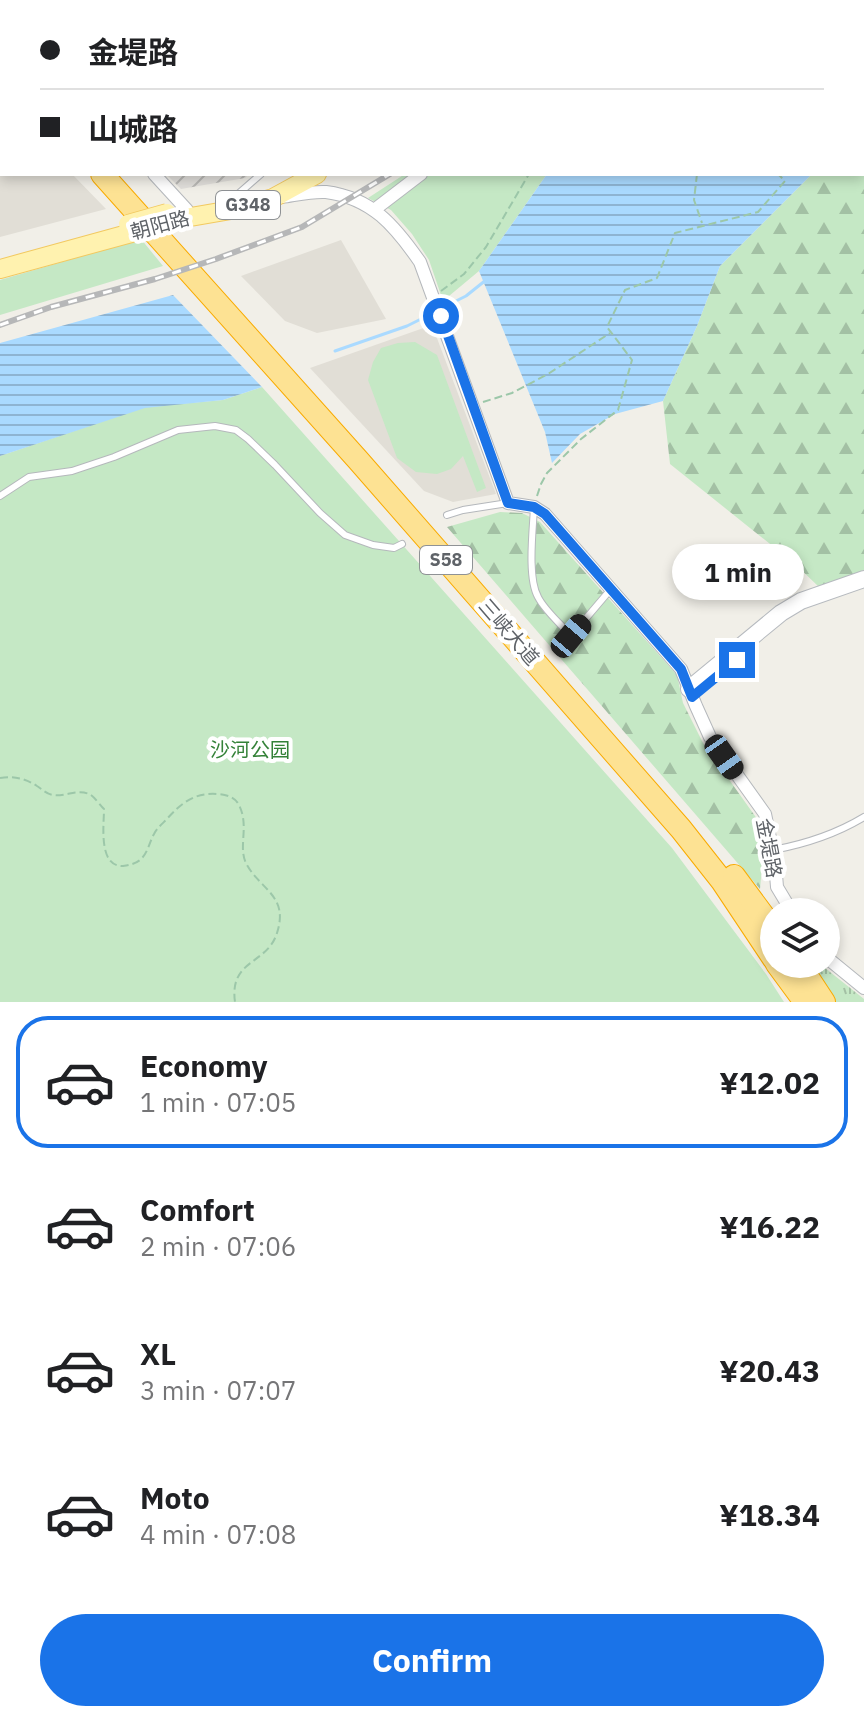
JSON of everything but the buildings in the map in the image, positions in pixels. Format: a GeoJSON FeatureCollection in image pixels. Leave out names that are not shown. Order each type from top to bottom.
{"type":"FeatureCollection","features":[{"type":"Feature","properties":{"kind":"highway","name":"三峡大道"},"geometry":{"type":"LineString","coordinates":[[104,176],[681,829],[722,881],[760,938]]}},
{"type":"Feature","properties":{"kind":"highway","name":"三峡大道"},"geometry":{"type":"LineString","coordinates":[[121,176],[657,783],[702,835],[760,912]]}},
{"type":"Feature","properties":{"kind":"highway","name":"三峡大道"},"geometry":{"type":"LineString","coordinates":[[788,978],[805,1002]]}},
{"type":"Feature","properties":{"kind":"highway"},"geometry":{"type":"LineString","coordinates":[[808,978],[824,1002]]}},
{"type":"Feature","properties":{"kind":"main road","name":"朝阳路"},"geometry":{"type":"LineString","coordinates":[[0,269],[176,214],[230,201],[269,188],[291,176]]}},
{"type":"Feature","properties":{"kind":"main road","name":"朝阳路"},"geometry":{"type":"LineString","coordinates":[[176,214],[231,210],[273,198],[313,176]]}},
{"type":"Feature","properties":{"kind":"main road","name":"朝阳路"},"geometry":{"type":"LineString","coordinates":[[0,260],[131,228]]}},
{"type":"Feature","properties":{"kind":"street"},"geometry":{"type":"LineString","coordinates":[[155,176],[176,214]]}},
{"type":"Feature","properties":{"kind":"street"},"geometry":{"type":"LineString","coordinates":[[374,210],[418,176]]}},
{"type":"Feature","properties":{"kind":"street"},"geometry":{"type":"LineString","coordinates":[[273,198],[323,192],[352,199],[374,210],[402,235],[420,262],[508,503],[534,507]]}},
{"type":"Feature","properties":{"kind":"street","name":"金堤路"},"geometry":{"type":"LineString","coordinates":[[534,507],[545,514],[681,669],[710,737],[765,814],[777,887],[784,898]]}},
{"type":"Feature","properties":{"kind":"street"},"geometry":{"type":"LineString","coordinates":[[690,693],[781,613],[801,601],[864,579]]}},
{"type":"Feature","properties":{"kind":"street"},"geometry":{"type":"LineString","coordinates":[[690,693],[781,623],[806,608],[864,588]]}},
{"type":"Feature","properties":{"kind":"street"},"geometry":{"type":"LineString","coordinates":[[840,968],[864,988]]}},
{"type":"Feature","properties":{"kind":"lane"},"geometry":{"type":"LineString","coordinates":[[230,201],[259,176]]}},
{"type":"Feature","properties":{"kind":"lane"},"geometry":{"type":"LineString","coordinates":[[0,496],[29,477],[72,471],[178,430],[215,426],[236,430],[248,439],[345,535],[373,545],[394,548],[402,544]]}},
{"type":"Feature","properties":{"kind":"lane"},"geometry":{"type":"LineString","coordinates":[[447,515],[508,503]]}},
{"type":"Feature","properties":{"kind":"lane"},"geometry":{"type":"LineString","coordinates":[[534,507],[534,586],[538,598],[571,636],[611,589]]}},
{"type":"Feature","properties":{"kind":"lane"},"geometry":{"type":"LineString","coordinates":[[773,850],[801,845],[848,827],[864,817]]}},
{"type":"Feature","properties":{"kind":"path"},"geometry":{"type":"LineString","coordinates":[[435,300],[464,274],[486,247],[528,176]]}},
{"type":"Feature","properties":{"kind":"path"},"geometry":{"type":"LineString","coordinates":[[697,176],[694,200],[702,225]]}},
{"type":"Feature","properties":{"kind":"path"},"geometry":{"type":"LineString","coordinates":[[534,507],[547,473],[581,439],[618,410],[632,360],[607,327],[625,290],[657,278],[675,233],[758,212],[785,181],[780,176]]}},
{"type":"Feature","properties":{"kind":"path"},"geometry":{"type":"LineString","coordinates":[[473,405],[512,393],[548,374],[611,333]]}},
{"type":"Feature","properties":{"kind":"path"},"geometry":{"type":"LineString","coordinates":[[0,778],[20,778],[55,796],[79,792],[91,795],[104,809],[105,851],[112,863],[118,866],[140,861],[148,851],[155,832],[180,804],[196,796],[212,794],[227,795],[237,800],[245,819],[243,854],[247,865],[275,895],[279,916],[277,934],[268,948],[235,981],[235,1002]]}},
{"type":"Feature","properties":{"kind":"shaded area"},"geometry":{"type":"Polygon","coordinates":[[[0,176],[74,176],[106,209],[0,237],[0,176]]]}},
{"type":"Feature","properties":{"kind":"shaded area"},"geometry":{"type":"Polygon","coordinates":[[[168,176],[247,176],[245,178],[181,189],[168,176]]]}},
{"type":"Feature","properties":{"kind":"shaded area"},"geometry":{"type":"Polygon","coordinates":[[[341,240],[386,319],[317,333],[285,321],[241,276],[341,240]]]}},
{"type":"Feature","properties":{"kind":"shaded area"},"geometry":{"type":"Polygon","coordinates":[[[432,325],[496,494],[453,502],[424,491],[310,368],[432,325]]]}},
{"type":"Feature","properties":{"kind":"green space"},"geometry":{"type":"Polygon","coordinates":[[[402,176],[546,176],[479,271],[443,301],[429,260],[412,234],[391,210],[368,198],[402,176]]]}},
{"type":"Feature","properties":{"kind":"green space"},"geometry":{"type":"Polygon","coordinates":[[[810,176],[864,176],[864,570],[819,587],[795,564],[670,464],[663,401],[720,266],[810,176]]]}},
{"type":"Feature","properties":{"kind":"green space"},"geometry":{"type":"Polygon","coordinates":[[[141,239],[163,266],[0,315],[0,280],[141,239]]]}},
{"type":"Feature","properties":{"kind":"green space"},"geometry":{"type":"Polygon","coordinates":[[[415,342],[437,355],[486,488],[477,492],[463,456],[451,469],[437,474],[416,472],[397,458],[368,380],[381,348],[415,342]]]}},
{"type":"Feature","properties":{"kind":"green space","name":"沙河公园"},"geometry":{"type":"Polygon","coordinates":[[[262,387],[672,848],[760,966],[760,978],[769,978],[784,1002],[0,1002],[0,456],[145,407],[223,400],[262,387]]]}},
{"type":"Feature","properties":{"kind":"green space"},"geometry":{"type":"Polygon","coordinates":[[[500,512],[522,513],[540,522],[677,675],[683,703],[703,743],[760,823],[763,856],[760,889],[447,527],[500,512]]]}},
{"type":"Feature","properties":{"kind":"green space"},"geometry":{"type":"Polygon","coordinates":[[[821,978],[838,978],[864,999],[864,1002],[834,1002],[821,978]]]}},
{"type":"Feature","properties":{"kind":"water"},"geometry":{"type":"Polygon","coordinates":[[[546,176],[810,176],[720,266],[663,401],[615,414],[580,434],[552,463],[545,432],[479,271],[546,176]]]}},
{"type":"Feature","properties":{"kind":"water"},"geometry":{"type":"Polygon","coordinates":[[[173,295],[262,387],[223,400],[145,408],[0,456],[0,343],[173,295]]]}},
{"type":"Feature","properties":{"kind":"waterway"},"geometry":{"type":"LineString","coordinates":[[442,308],[466,296],[486,280]]}},
{"type":"Feature","properties":{"kind":"waterway"},"geometry":{"type":"LineString","coordinates":[[335,351],[407,326],[435,312]]}},
{"type":"Feature","properties":{"kind":"railway"},"geometry":{"type":"LineString","coordinates":[[0,325],[51,307],[155,279],[302,227],[387,176]]}},
{"type":"Feature","properties":{"kind":"route"},"geometry":{"type":"LineString","coordinates":[[441,316],[508,503],[534,507],[545,514],[681,669],[692,697],[737,660]]}}]}
